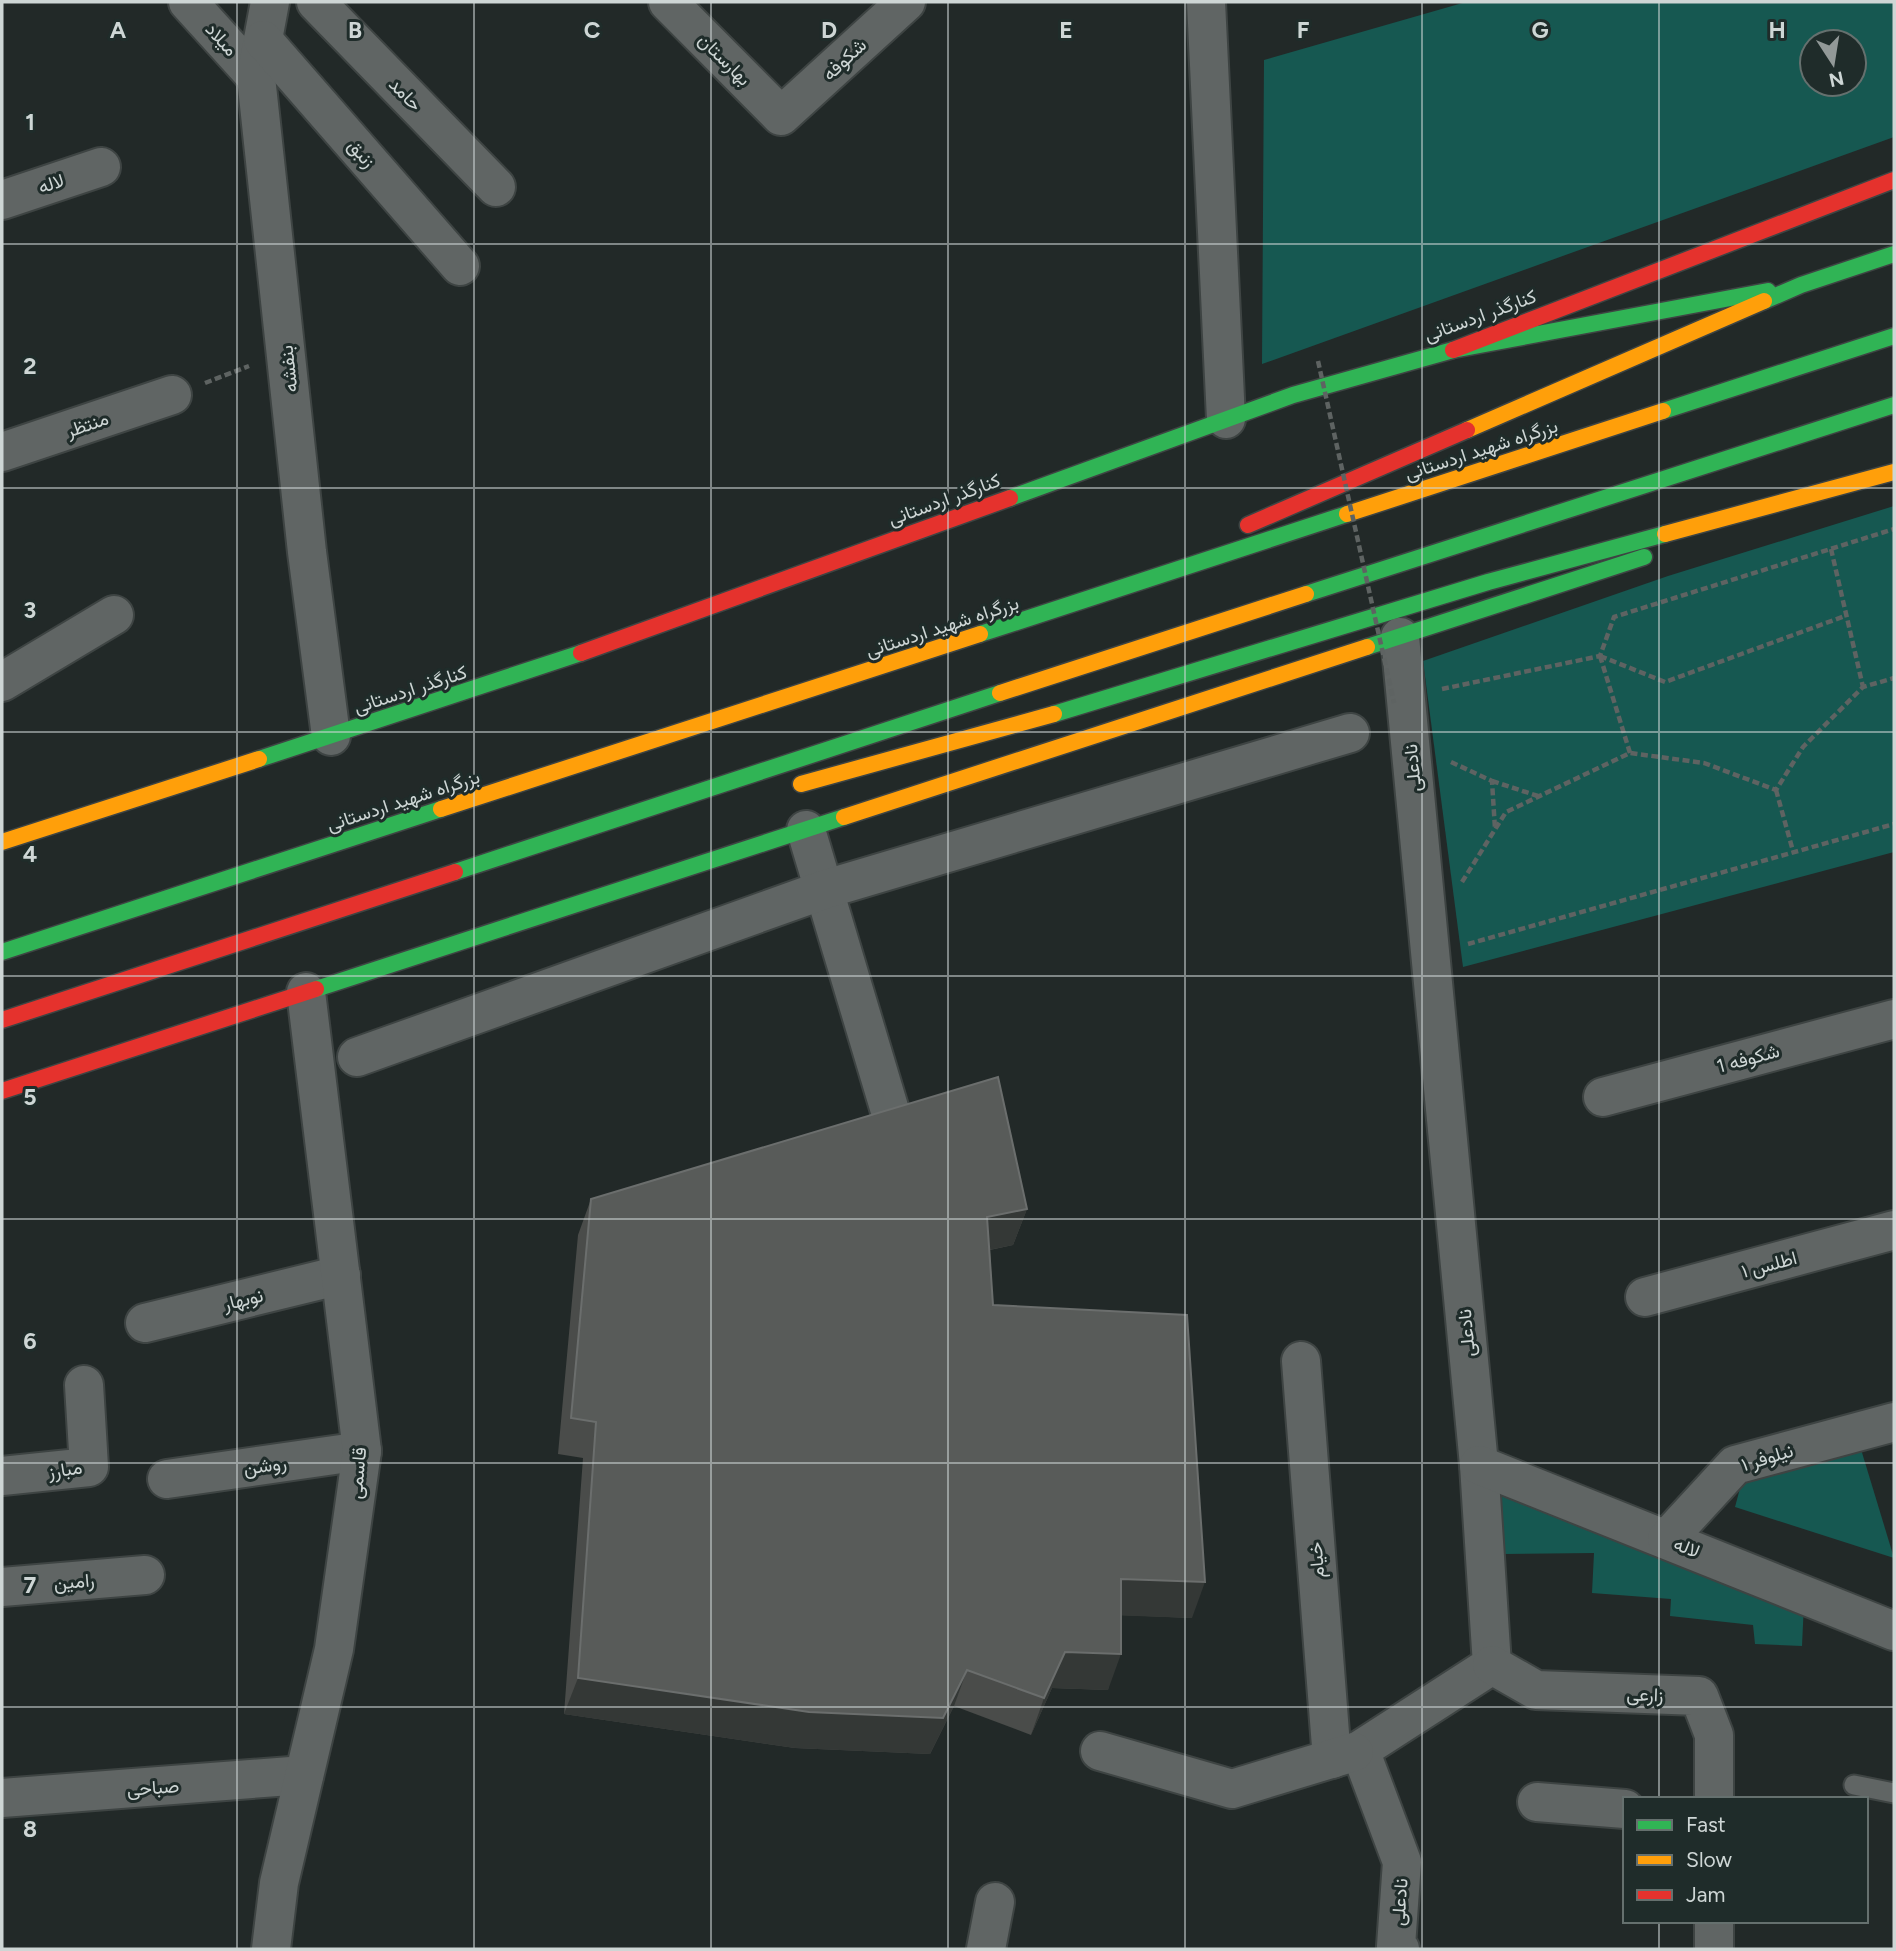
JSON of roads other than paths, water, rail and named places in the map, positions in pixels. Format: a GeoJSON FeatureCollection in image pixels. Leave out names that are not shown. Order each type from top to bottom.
{"type":"FeatureCollection","features":[{"type":"Feature","properties":{"kind":"main road","name":"کنارگذر اردستانی"},"geometry":{"type":"LineString","coordinates":[[2,842],[508,680],[1293,395],[1453,350],[1894,180]]}},
{"type":"Feature","properties":{"kind":"main road"},"geometry":{"type":"LineString","coordinates":[[1230,532],[1801,285],[1894,254]]}},
{"type":"Feature","properties":{"kind":"main road"},"geometry":{"type":"LineString","coordinates":[[1453,350],[1801,285]]}},
{"type":"Feature","properties":{"kind":"main road","name":"بزرگراه شهید اردستانی"},"geometry":{"type":"LineString","coordinates":[[2,951],[1894,336]]}},
{"type":"Feature","properties":{"kind":"main road"},"geometry":{"type":"LineString","coordinates":[[2,1020],[1894,405]]}},
{"type":"Feature","properties":{"kind":"main road"},"geometry":{"type":"LineString","coordinates":[[2,1091],[1894,474]]}},
{"type":"Feature","properties":{"kind":"main road"},"geometry":{"type":"LineString","coordinates":[[778,790],[1044,717],[1488,582],[1894,474]]}},
{"type":"Feature","properties":{"kind":"main road"},"geometry":{"type":"LineString","coordinates":[[1027,620],[1205,543]]}},
{"type":"Feature","properties":{"kind":"main road"},"geometry":{"type":"LineString","coordinates":[[326,913],[659,822]]}},
{"type":"Feature","properties":{"kind":"street","name":"میلاد"},"geometry":{"type":"LineString","coordinates":[[188,2],[260,59]]}},
{"type":"Feature","properties":{"kind":"street","name":"بنفشه"},"geometry":{"type":"LineString","coordinates":[[270,2],[260,59],[286,352],[307,552],[331,736]]}},
{"type":"Feature","properties":{"kind":"street","name":"حامد"},"geometry":{"type":"LineString","coordinates":[[316,2],[496,187]]}},
{"type":"Feature","properties":{"kind":"street","name":"بهارستان"},"geometry":{"type":"LineString","coordinates":[[668,2],[781,116]]}},
{"type":"Feature","properties":{"kind":"street","name":"شکوفه"},"geometry":{"type":"LineString","coordinates":[[781,116],[906,2]]}},
{"type":"Feature","properties":{"kind":"street"},"geometry":{"type":"LineString","coordinates":[[1206,2],[1226,419]]}},
{"type":"Feature","properties":{"kind":"street","name":"زنبق"},"geometry":{"type":"LineString","coordinates":[[260,59],[460,266]]}},
{"type":"Feature","properties":{"kind":"street","name":"لاله"},"geometry":{"type":"LineString","coordinates":[[2,200],[101,167]]}},
{"type":"Feature","properties":{"kind":"street","name":"منتظر"},"geometry":{"type":"LineString","coordinates":[[2,452],[172,395]]}},
{"type":"Feature","properties":{"kind":"street"},"geometry":{"type":"LineString","coordinates":[[2,682],[114,615]]}},
{"type":"Feature","properties":{"kind":"street","name":"نادعلی"},"geometry":{"type":"LineString","coordinates":[[1400,637],[1479,1465],[1492,1665]]}},
{"type":"Feature","properties":{"kind":"street"},"geometry":{"type":"LineString","coordinates":[[357,1056],[826,889],[1350,733]]}},
{"type":"Feature","properties":{"kind":"street"},"geometry":{"type":"LineString","coordinates":[[806,830],[826,889],[899,1141]]}},
{"type":"Feature","properties":{"kind":"street","name":"قاسمی"},"geometry":{"type":"LineString","coordinates":[[271,1949],[279,1883],[334,1648],[362,1451],[306,992]]}},
{"type":"Feature","properties":{"kind":"street","name":"شکوفه 1"},"geometry":{"type":"LineString","coordinates":[[1603,1097],[1894,1019]]}},
{"type":"Feature","properties":{"kind":"street","name":"اطلس ۱"},"geometry":{"type":"LineString","coordinates":[[1645,1297],[1894,1230]]}},
{"type":"Feature","properties":{"kind":"street","name":"نوبهار"},"geometry":{"type":"LineString","coordinates":[[145,1323],[341,1275]]}},
{"type":"Feature","properties":{"kind":"street","name":"خیام"},"geometry":{"type":"LineString","coordinates":[[1301,1361],[1346,1754]]}},
{"type":"Feature","properties":{"kind":"street","name":"مبارز"},"geometry":{"type":"LineString","coordinates":[[2,1476],[89,1467],[84,1385]]}},
{"type":"Feature","properties":{"kind":"street","name":"نیلوفر ۱"},"geometry":{"type":"LineString","coordinates":[[1667,1539],[1735,1465],[1894,1422]]}},
{"type":"Feature","properties":{"kind":"street","name":"روشن"},"geometry":{"type":"LineString","coordinates":[[167,1479],[362,1451]]}},
{"type":"Feature","properties":{"kind":"street","name":"لاله"},"geometry":{"type":"LineString","coordinates":[[1479,1465],[1894,1631]]}},
{"type":"Feature","properties":{"kind":"street","name":"رامین"},"geometry":{"type":"LineString","coordinates":[[2,1587],[145,1574]]}},
{"type":"Feature","properties":{"kind":"street"},"geometry":{"type":"LineString","coordinates":[[1100,1751],[1232,1789],[1346,1754],[1492,1665]]}},
{"type":"Feature","properties":{"kind":"street","name":"زارعی"},"geometry":{"type":"LineString","coordinates":[[1492,1665],[1536,1690],[1699,1696],[1714,1735],[1714,1797]]}},
{"type":"Feature","properties":{"kind":"street","name":"نادعلی"},"geometry":{"type":"LineString","coordinates":[[1346,1754],[1402,1862],[1396,1946],[1400,1949]]}},
{"type":"Feature","properties":{"kind":"street","name":"صباحی"},"geometry":{"type":"LineString","coordinates":[[2,1798],[304,1775]]}},
{"type":"Feature","properties":{"kind":"street"},"geometry":{"type":"LineString","coordinates":[[1537,1802],[1623,1809]]}},
{"type":"Feature","properties":{"kind":"street"},"geometry":{"type":"LineString","coordinates":[[986,1949],[995,1902]]}},
{"type":"Feature","properties":{"kind":"street"},"geometry":{"type":"LineString","coordinates":[[1714,1923],[1714,1949]]}},
{"type":"Feature","properties":{"kind":"lane"},"geometry":{"type":"LineString","coordinates":[[1854,1784],[1894,1793]]}}]}
